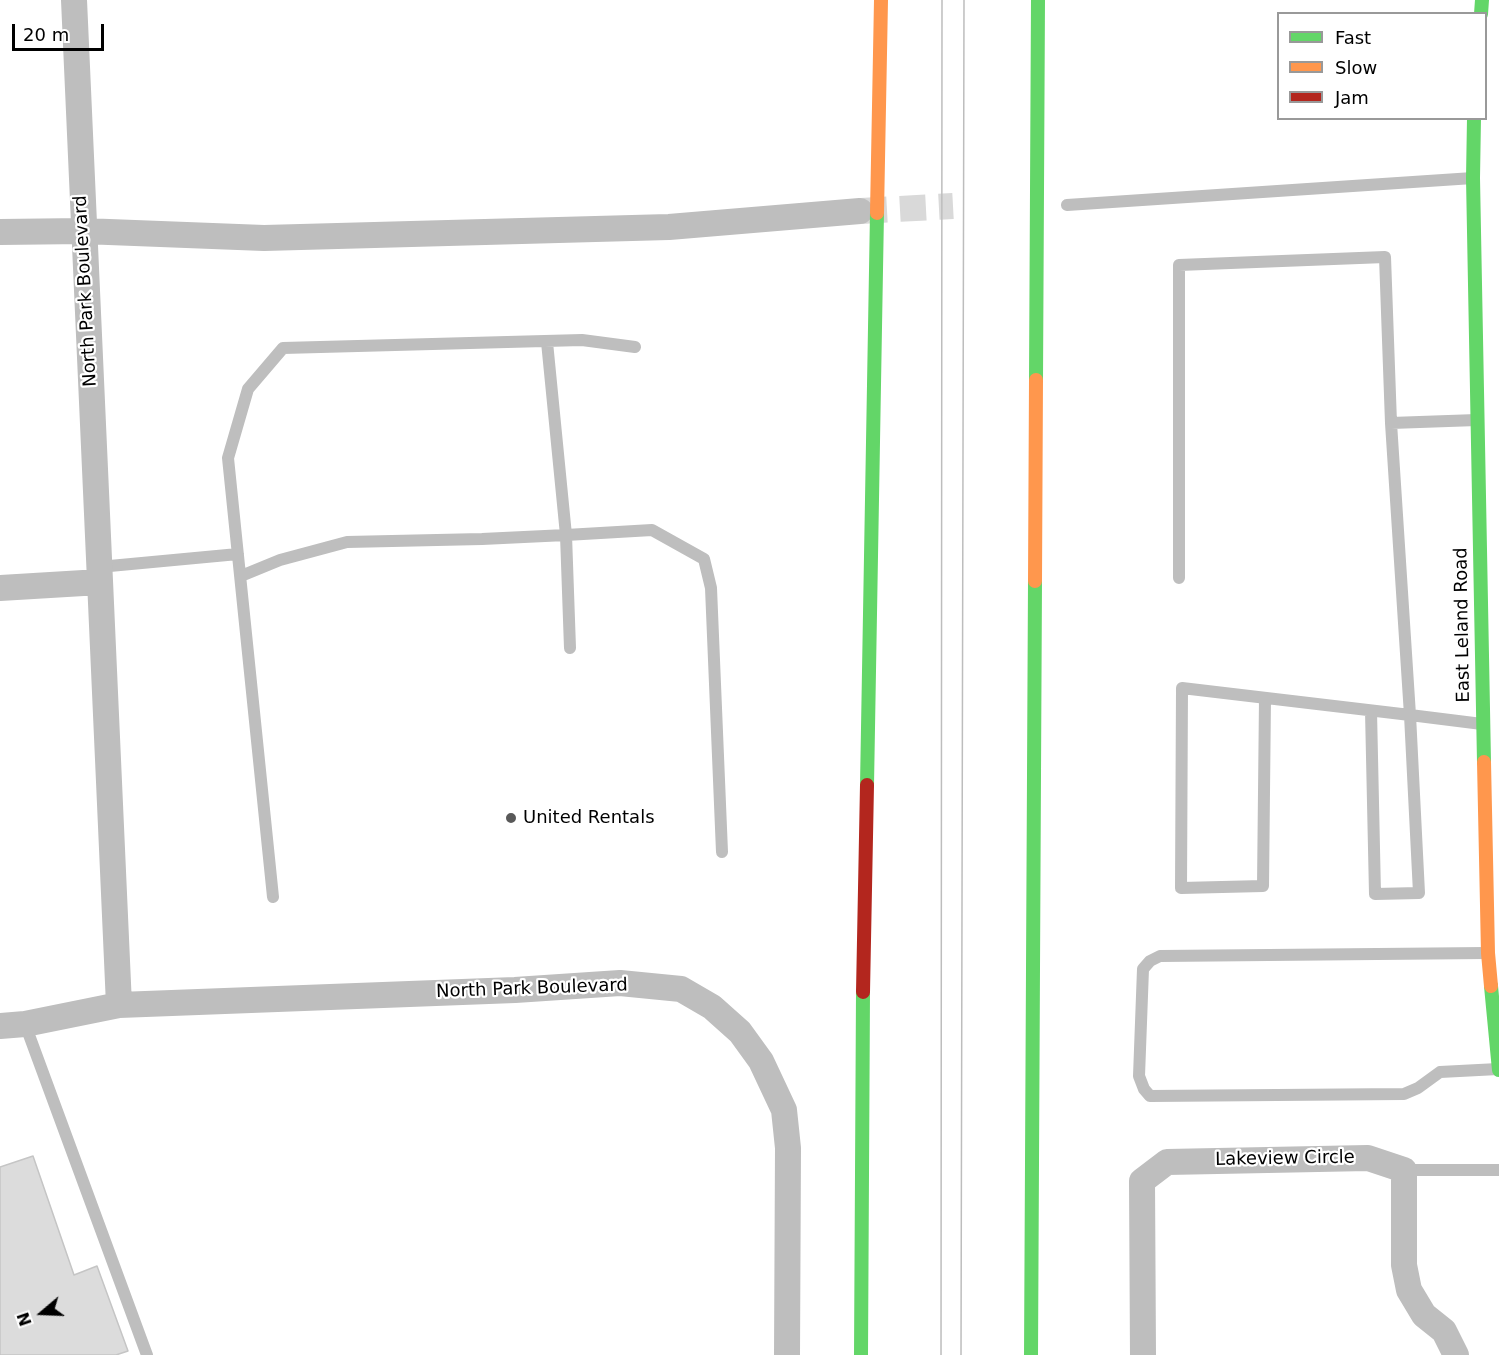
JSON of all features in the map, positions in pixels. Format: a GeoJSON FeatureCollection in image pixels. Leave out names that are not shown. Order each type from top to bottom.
{"type":"FeatureCollection","features":[{"type":"Feature","properties":{"kind":"main road"},"geometry":{"type":"LineString","coordinates":[[861,1355],[863,1003],[881,0]]}},
{"type":"Feature","properties":{"kind":"main road"},"geometry":{"type":"LineString","coordinates":[[1031,1355],[1038,0]]}},
{"type":"Feature","properties":{"kind":"main road","name":"East Leland Road"},"geometry":{"type":"LineString","coordinates":[[1474,120],[1473,178],[1483,420],[1483,724],[1488,953],[1499,1070]]}},
{"type":"Feature","properties":{"kind":"street","name":"North Park Boulevard"},"geometry":{"type":"LineString","coordinates":[[74,0],[119,1005]]}},
{"type":"Feature","properties":{"kind":"street"},"geometry":{"type":"LineString","coordinates":[[0,232],[83,231],[264,238],[669,227],[860,211]]}},
{"type":"Feature","properties":{"kind":"street"},"geometry":{"type":"LineString","coordinates":[[0,588],[99,575]]}},
{"type":"Feature","properties":{"kind":"street","name":"North Park Boulevard"},"geometry":{"type":"LineString","coordinates":[[12,1025],[119,1005],[620,984],[681,989],[712,1007],[740,1032],[761,1061],[784,1110],[788,1148],[787,1355]]}},
{"type":"Feature","properties":{"kind":"street","name":"Lakeview Circle"},"geometry":{"type":"LineString","coordinates":[[1143,1355],[1142,1182],[1167,1162],[1368,1158],[1404,1170]]}},
{"type":"Feature","properties":{"kind":"street"},"geometry":{"type":"LineString","coordinates":[[1404,1170],[1404,1265],[1409,1290],[1424,1315],[1443,1331],[1456,1355]]}},
{"type":"Feature","properties":{"kind":"lane"},"geometry":{"type":"LineString","coordinates":[[1067,205],[1473,178]]}},
{"type":"Feature","properties":{"kind":"lane"},"geometry":{"type":"LineString","coordinates":[[1179,578],[1179,265],[1385,257],[1391,423],[1419,893],[1375,894],[1371,711]]}},
{"type":"Feature","properties":{"kind":"lane"},"geometry":{"type":"LineString","coordinates":[[273,897],[228,458],[248,389],[283,348],[582,340],[635,347]]}},
{"type":"Feature","properties":{"kind":"lane"},"geometry":{"type":"LineString","coordinates":[[547,342],[566,535],[570,648]]}},
{"type":"Feature","properties":{"kind":"lane"},"geometry":{"type":"LineString","coordinates":[[1391,423],[1483,420]]}},
{"type":"Feature","properties":{"kind":"lane"},"geometry":{"type":"LineString","coordinates":[[241,576],[280,560],[347,542],[482,539],[652,530],[704,559],[711,588],[722,852]]}},
{"type":"Feature","properties":{"kind":"lane"},"geometry":{"type":"LineString","coordinates":[[99,575],[238,554]]}},
{"type":"Feature","properties":{"kind":"lane"},"geometry":{"type":"LineString","coordinates":[[1265,698],[1263,886],[1181,888],[1182,688],[1483,724]]}},
{"type":"Feature","properties":{"kind":"lane"},"geometry":{"type":"LineString","coordinates":[[1488,953],[1160,956],[1150,961],[1143,969],[1140,1076],[1144,1089],[1150,1096],[1404,1094],[1418,1088],[1440,1072],[1499,1070]]}},
{"type":"Feature","properties":{"kind":"lane"},"geometry":{"type":"LineString","coordinates":[[12,1025],[147,1355]]}},
{"type":"Feature","properties":{"kind":"lane"},"geometry":{"type":"LineString","coordinates":[[1404,1170],[1499,1170]]}},
{"type":"Feature","properties":{"kind":"building"},"geometry":{"type":"Polygon","coordinates":[[[33,1156],[74,1275],[97,1266],[128,1351],[116,1355],[0,1355],[0,1167],[33,1156]]]}},
{"type":"Feature","properties":{"kind":"tunnel"},"geometry":{"type":"LineString","coordinates":[[861,211],[953,206]]}},
{"type":"Feature","properties":{"kind":"tram line"},"geometry":{"type":"LineString","coordinates":[[941,1355],[942,0]]}},
{"type":"Feature","properties":{"kind":"tram line"},"geometry":{"type":"LineString","coordinates":[[961,1355],[964,0]]}},
{"type":"Feature","properties":{"kind":"traffic: fast"},"geometry":{"type":"LineString","coordinates":[[1036,380],[1038,0]]}},
{"type":"Feature","properties":{"kind":"traffic: fast"},"geometry":{"type":"LineString","coordinates":[[1481,12],[1482,0]]}},
{"type":"Feature","properties":{"kind":"traffic: fast"},"geometry":{"type":"LineString","coordinates":[[1474,120],[1473,178],[1484,762]]}},
{"type":"Feature","properties":{"kind":"traffic: fast"},"geometry":{"type":"LineString","coordinates":[[867,785],[877,213]]}},
{"type":"Feature","properties":{"kind":"traffic: fast"},"geometry":{"type":"LineString","coordinates":[[1031,1355],[1035,581]]}},
{"type":"Feature","properties":{"kind":"traffic: fast"},"geometry":{"type":"LineString","coordinates":[[1491,986],[1499,1070]]}},
{"type":"Feature","properties":{"kind":"traffic: fast"},"geometry":{"type":"LineString","coordinates":[[861,1355],[863,992]]}},
{"type":"Feature","properties":{"kind":"traffic: slow"},"geometry":{"type":"LineString","coordinates":[[877,213],[881,0]]}},
{"type":"Feature","properties":{"kind":"traffic: slow"},"geometry":{"type":"LineString","coordinates":[[1035,581],[1036,380]]}},
{"type":"Feature","properties":{"kind":"traffic: slow"},"geometry":{"type":"LineString","coordinates":[[1484,762],[1488,953],[1491,986]]}},
{"type":"Feature","properties":{"kind":"traffic: jam"},"geometry":{"type":"LineString","coordinates":[[863,992],[867,785]]}},
{"type":"Feature","properties":{"kind":"place","name":"United Rentals"},"geometry":{"type":"Point","coordinates":[511,818]}}]}
